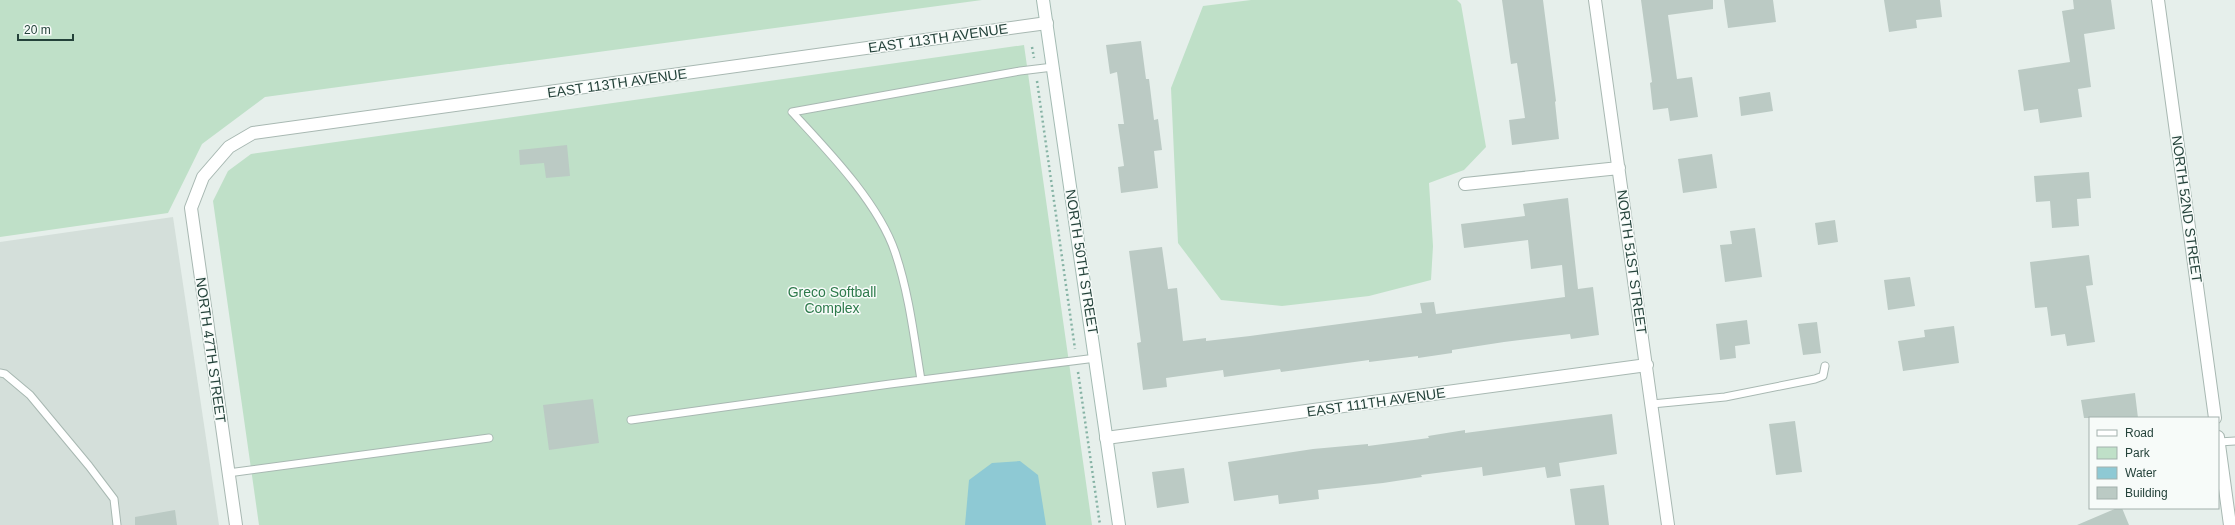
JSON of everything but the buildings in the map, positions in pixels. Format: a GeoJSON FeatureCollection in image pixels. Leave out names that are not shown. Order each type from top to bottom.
{"type":"FeatureCollection","features":[{"type":"Feature","properties":{"kind":"street","name":"NORTH 50TH STREET"},"geometry":{"type":"LineString","coordinates":[[1044,0],[1119,525]]}},
{"type":"Feature","properties":{"kind":"street","name":"NORTH 51ST STREET"},"geometry":{"type":"LineString","coordinates":[[1596,0],[1668,525]]}},
{"type":"Feature","properties":{"kind":"street","name":"NORTH 52ND STREET"},"geometry":{"type":"LineString","coordinates":[[2158,0],[2215,417]]}},
{"type":"Feature","properties":{"kind":"street","name":"EAST 113TH AVENUE"},"geometry":{"type":"LineString","coordinates":[[203,177],[229,147],[253,133],[1047,23]]}},
{"type":"Feature","properties":{"kind":"street"},"geometry":{"type":"LineString","coordinates":[[1465,184],[1619,168]]}},
{"type":"Feature","properties":{"kind":"street","name":"NORTH 47TH STREET"},"geometry":{"type":"LineString","coordinates":[[203,177],[191,208],[236,525]]}},
{"type":"Feature","properties":{"kind":"street","name":"EAST 111TH AVENUE"},"geometry":{"type":"LineString","coordinates":[[1106,438],[1647,365]]}},
{"type":"Feature","properties":{"kind":"street"},"geometry":{"type":"LineString","coordinates":[[2219,446],[2230,525]]}},
{"type":"Feature","properties":{"kind":"lane"},"geometry":{"type":"LineString","coordinates":[[921,380],[911,316],[894,250],[876,216],[843,168],[792,112],[1053,67]]}},
{"type":"Feature","properties":{"kind":"lane"},"geometry":{"type":"LineString","coordinates":[[632,420],[921,380],[1096,358]]}},
{"type":"Feature","properties":{"kind":"lane"},"geometry":{"type":"LineString","coordinates":[[1652,404],[1725,397],[1815,379],[1823,376],[1825,366]]}},
{"type":"Feature","properties":{"kind":"lane"},"geometry":{"type":"LineString","coordinates":[[0,373],[5,374],[30,395],[89,466],[114,499],[117,525]]}},
{"type":"Feature","properties":{"kind":"lane"},"geometry":{"type":"LineString","coordinates":[[228,472],[489,438]]}},
{"type":"Feature","properties":{"kind":"lane"},"geometry":{"type":"LineString","coordinates":[[2219,439],[2235,441]]}},
{"type":"Feature","properties":{"kind":"path"},"geometry":{"type":"LineString","coordinates":[[1032,47],[1100,525]]}},
{"type":"Feature","properties":{"kind":"shaded area"},"geometry":{"type":"Polygon","coordinates":[[[173,217],[219,525],[0,525],[0,242],[173,217]]]}},
{"type":"Feature","properties":{"kind":"green space"},"geometry":{"type":"Polygon","coordinates":[[[0,0],[982,0],[265,97],[202,144],[168,213],[0,237],[0,0]]]}},
{"type":"Feature","properties":{"kind":"green space"},"geometry":{"type":"Polygon","coordinates":[[[1251,0],[1457,0],[1461,4],[1486,147],[1464,170],[1429,183],[1433,246],[1431,280],[1369,296],[1282,306],[1221,300],[1178,243],[1171,88],[1203,6],[1251,0]]]}},
{"type":"Feature","properties":{"kind":"green space","name":"Greco Softball Complex"},"geometry":{"type":"Polygon","coordinates":[[[1024,45],[1092,525],[259,525],[213,201],[228,171],[251,154],[1024,45]]]}},
{"type":"Feature","properties":{"kind":"water"},"geometry":{"type":"Polygon","coordinates":[[[1020,461],[1038,475],[1046,525],[965,525],[969,480],[992,463],[1020,461]]]}}]}
